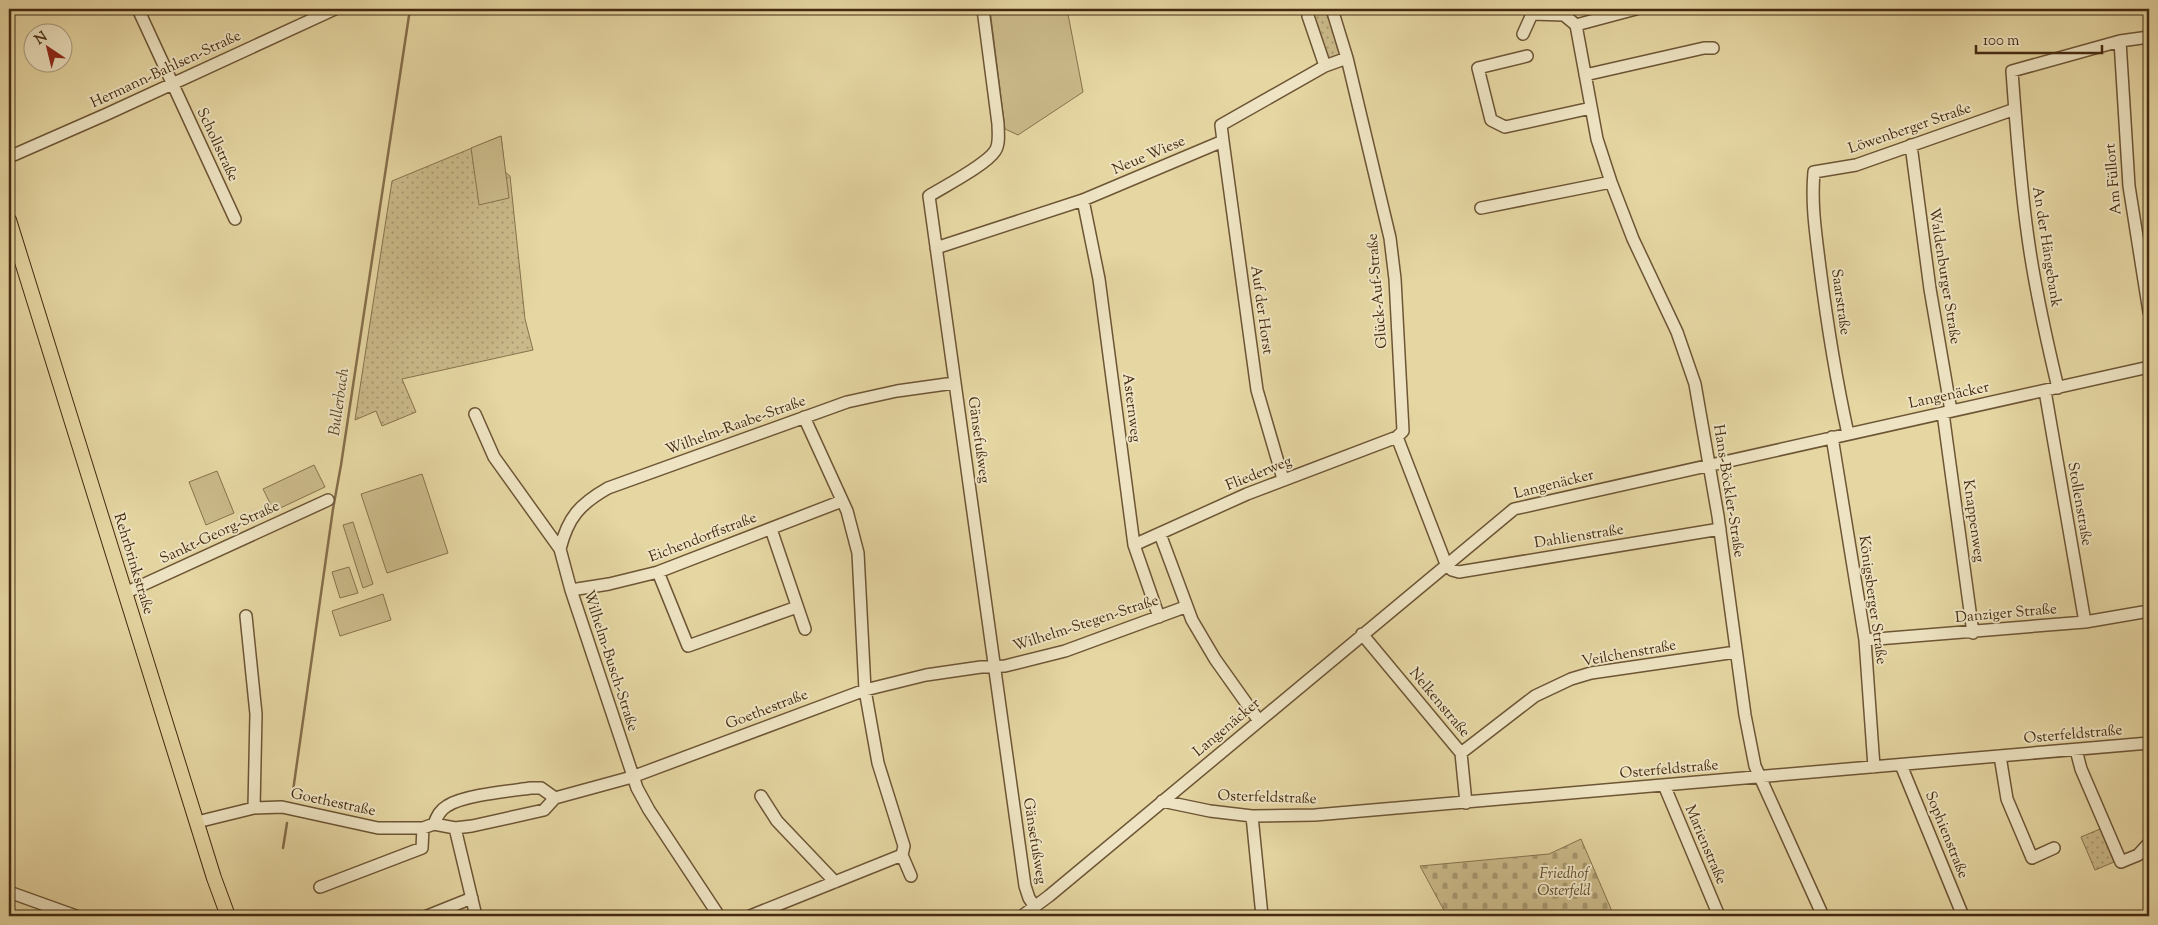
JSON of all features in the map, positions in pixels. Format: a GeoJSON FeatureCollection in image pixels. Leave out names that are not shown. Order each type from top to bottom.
{"type":"FeatureCollection","features":[{"type":"Feature","properties":{"kind":"main road","name":"Rehrbrinkstraße"},"geometry":{"type":"LineString","coordinates":[[9,220],[214,878],[228,916]]}},
{"type":"Feature","properties":{"kind":"street","name":"Schollstraße"},"geometry":{"type":"LineString","coordinates":[[138,9],[235,219]]}},
{"type":"Feature","properties":{"kind":"street","name":"Hermann-Bahlsen-Straße"},"geometry":{"type":"LineString","coordinates":[[9,157],[335,9]]}},
{"type":"Feature","properties":{"kind":"street","name":"Gänsefußweg"},"geometry":{"type":"LineString","coordinates":[[983,9],[998,124],[999,137],[996,150],[988,159],[929,196],[1025,886],[1029,898],[1036,908]]}},
{"type":"Feature","properties":{"kind":"street"},"geometry":{"type":"LineString","coordinates":[[1312,9],[1309,10],[1308,16],[1325,66]]}},
{"type":"Feature","properties":{"kind":"street","name":"Glück-Auf-Straße"},"geometry":{"type":"LineString","coordinates":[[1332,9],[1347,58],[1390,238],[1395,279],[1403,431],[1397,437]]}},
{"type":"Feature","properties":{"kind":"street"},"geometry":{"type":"LineString","coordinates":[[1523,34],[1532,14],[1563,12],[1576,25],[1636,9]]}},
{"type":"Feature","properties":{"kind":"street","name":"Hans-Böckler-Straße"},"geometry":{"type":"LineString","coordinates":[[1576,25],[1591,108],[1611,182],[1633,239],[1677,332],[1695,384],[1720,529],[1746,724],[1755,766],[1823,916]]}},
{"type":"Feature","properties":{"kind":"street"},"geometry":{"type":"LineString","coordinates":[[2120,41],[2149,37]]}},
{"type":"Feature","properties":{"kind":"street","name":"An der Hängebank"},"geometry":{"type":"LineString","coordinates":[[2058,388],[2038,299],[2028,239],[2012,71],[2120,41]]}},
{"type":"Feature","properties":{"kind":"street","name":"Am Füllort"},"geometry":{"type":"LineString","coordinates":[[2120,41],[2129,186],[2149,312]]}},
{"type":"Feature","properties":{"kind":"street"},"geometry":{"type":"LineString","coordinates":[[1585,75],[1704,48],[1713,48]]}},
{"type":"Feature","properties":{"kind":"street"},"geometry":{"type":"LineString","coordinates":[[1527,56],[1478,68],[1491,120],[1505,127],[1591,108]]}},
{"type":"Feature","properties":{"kind":"street"},"geometry":{"type":"LineString","coordinates":[[1223,141],[1222,125],[1325,66],[1347,58]]}},
{"type":"Feature","properties":{"kind":"street","name":"Löwenberger Straße"},"geometry":{"type":"LineString","coordinates":[[1814,172],[1856,164],[2015,109]]}},
{"type":"Feature","properties":{"kind":"street","name":"Neue Wiese"},"geometry":{"type":"LineString","coordinates":[[936,248],[1083,200],[1223,141]]}},
{"type":"Feature","properties":{"kind":"street","name":"Auf der Horst"},"geometry":{"type":"LineString","coordinates":[[1223,141],[1257,390],[1283,479]]}},
{"type":"Feature","properties":{"kind":"street","name":"Waldenburger Straße"},"geometry":{"type":"LineString","coordinates":[[1911,145],[1947,412]]}},
{"type":"Feature","properties":{"kind":"street","name":"Saarstraße"},"geometry":{"type":"LineString","coordinates":[[1814,172],[1812,204],[1821,278],[1835,373],[1848,434]]}},
{"type":"Feature","properties":{"kind":"street"},"geometry":{"type":"LineString","coordinates":[[1481,208],[1611,182]]}},
{"type":"Feature","properties":{"kind":"street","name":"Asternweg"},"geometry":{"type":"LineString","coordinates":[[1083,200],[1099,279],[1134,545],[1159,617]]}},
{"type":"Feature","properties":{"kind":"street","name":"Langenäcker"},"geometry":{"type":"LineString","coordinates":[[1022,916],[1036,908],[1514,509],[2149,368]]}},
{"type":"Feature","properties":{"kind":"street","name":"Wilhelm-Raabe-Straße"},"geometry":{"type":"LineString","coordinates":[[560,549],[566,527],[577,510],[592,497],[608,488],[847,402],[897,390],[954,382]]}},
{"type":"Feature","properties":{"kind":"street","name":"Stollenstraße"},"geometry":{"type":"LineString","coordinates":[[2045,391],[2084,622]]}},
{"type":"Feature","properties":{"kind":"street","name":"Knappenweg"},"geometry":{"type":"LineString","coordinates":[[1947,412],[1973,632]]}},
{"type":"Feature","properties":{"kind":"street","name":"Wilhelm-Busch-Straße"},"geometry":{"type":"LineString","coordinates":[[475,414],[494,457],[560,549],[571,590],[632,776],[649,810],[719,916]]}},
{"type":"Feature","properties":{"kind":"street"},"geometry":{"type":"LineString","coordinates":[[804,417],[847,511],[858,553],[865,690],[878,763],[904,846],[902,855],[911,876]]}},
{"type":"Feature","properties":{"kind":"street"},"geometry":{"type":"LineString","coordinates":[[1397,437],[1446,564]]}},
{"type":"Feature","properties":{"kind":"street","name":"Fliederweg"},"geometry":{"type":"LineString","coordinates":[[1134,545],[1283,479],[1397,437]]}},
{"type":"Feature","properties":{"kind":"street","name":"Königsberger Straße"},"geometry":{"type":"LineString","coordinates":[[1832,437],[1865,640],[1874,768]]}},
{"type":"Feature","properties":{"kind":"street","name":"Sankt-Georg-Straße"},"geometry":{"type":"LineString","coordinates":[[125,593],[328,500]]}},
{"type":"Feature","properties":{"kind":"street","name":"Eichendorffstraße"},"geometry":{"type":"LineString","coordinates":[[571,590],[609,584],[658,572],[842,501]]}},
{"type":"Feature","properties":{"kind":"street"},"geometry":{"type":"LineString","coordinates":[[770,529],[805,629]]}},
{"type":"Feature","properties":{"kind":"street","name":"Dahlienstraße"},"geometry":{"type":"LineString","coordinates":[[1446,564],[1452,570],[1459,572],[1720,529]]}},
{"type":"Feature","properties":{"kind":"street"},"geometry":{"type":"LineString","coordinates":[[1160,534],[1186,607],[1215,659],[1258,721]]}},
{"type":"Feature","properties":{"kind":"street"},"geometry":{"type":"LineString","coordinates":[[658,572],[688,646],[797,607]]}},
{"type":"Feature","properties":{"kind":"street","name":"Wilhelm-Stegen-Straße"},"geometry":{"type":"LineString","coordinates":[[994,667],[1005,666],[1064,650],[1186,607]]}},
{"type":"Feature","properties":{"kind":"street","name":"Danziger Straße"},"geometry":{"type":"LineString","coordinates":[[1865,640],[2084,622],[2149,611]]}},
{"type":"Feature","properties":{"kind":"street"},"geometry":{"type":"LineString","coordinates":[[246,616],[256,714],[254,808]]}},
{"type":"Feature","properties":{"kind":"street","name":"Nelkenstraße"},"geometry":{"type":"LineString","coordinates":[[1362,634],[1461,752],[1466,803]]}},
{"type":"Feature","properties":{"kind":"street","name":"Veilchenstraße"},"geometry":{"type":"LineString","coordinates":[[1461,752],[1535,696],[1571,679],[1591,674],[1736,652]]}},
{"type":"Feature","properties":{"kind":"street","name":"Goethestraße"},"geometry":{"type":"LineString","coordinates":[[197,822],[254,808],[282,807],[378,828],[428,826],[455,828],[472,826],[544,810],[555,798],[632,776],[865,690],[926,675],[994,667]]}},
{"type":"Feature","properties":{"kind":"street","name":"Osterfeldstraße"},"geometry":{"type":"LineString","coordinates":[[1162,802],[1210,811],[1252,816],[1315,815],[2149,743]]}},
{"type":"Feature","properties":{"kind":"street"},"geometry":{"type":"LineString","coordinates":[[2076,750],[2081,768],[2121,862],[2138,855],[2149,843]]}},
{"type":"Feature","properties":{"kind":"street"},"geometry":{"type":"LineString","coordinates":[[2000,756],[2007,799],[2032,858],[2054,848]]}},
{"type":"Feature","properties":{"kind":"street","name":"Sophienstraße"},"geometry":{"type":"LineString","coordinates":[[1902,765],[1963,916]]}},
{"type":"Feature","properties":{"kind":"street","name":"Marienstraße"},"geometry":{"type":"LineString","coordinates":[[1664,786],[1719,916]]}},
{"type":"Feature","properties":{"kind":"street"},"geometry":{"type":"LineString","coordinates":[[320,887],[422,848],[428,826],[438,814],[453,803],[540,788],[555,798]]}},
{"type":"Feature","properties":{"kind":"street"},"geometry":{"type":"LineString","coordinates":[[1178,789],[1192,807]]}},
{"type":"Feature","properties":{"kind":"street"},"geometry":{"type":"LineString","coordinates":[[761,796],[777,821],[835,882]]}},
{"type":"Feature","properties":{"kind":"street"},"geometry":{"type":"LineString","coordinates":[[1252,816],[1262,916]]}},
{"type":"Feature","properties":{"kind":"street"},"geometry":{"type":"LineString","coordinates":[[455,828],[476,916]]}},
{"type":"Feature","properties":{"kind":"street"},"geometry":{"type":"LineString","coordinates":[[750,916],[902,855]]}},
{"type":"Feature","properties":{"kind":"street"},"geometry":{"type":"LineString","coordinates":[[9,892],[76,916]]}},
{"type":"Feature","properties":{"kind":"street"},"geometry":{"type":"LineString","coordinates":[[427,916],[472,898]]}},
{"type":"Feature","properties":{"kind":"green space"},"geometry":{"type":"Polygon","coordinates":[[[990,9],[1067,9],[1083,92],[1018,135],[1005,129],[990,9]]]}},
{"type":"Feature","properties":{"kind":"green space"},"geometry":{"type":"Polygon","coordinates":[[[1312,9],[1332,9],[1347,58],[1325,66],[1312,9]]]}},
{"type":"Feature","properties":{"kind":"green space"},"geometry":{"type":"Polygon","coordinates":[[[501,136],[505,172],[510,176],[525,319],[533,350],[402,379],[416,412],[382,426],[376,411],[355,420],[392,181],[501,136]]]}},
{"type":"Feature","properties":{"kind":"green space"},"geometry":{"type":"Polygon","coordinates":[[[501,136],[509,198],[479,205],[471,148],[501,136]]]}},
{"type":"Feature","properties":{"kind":"green space"},"geometry":{"type":"Polygon","coordinates":[[[314,465],[325,487],[274,511],[263,489],[314,465]]]}},
{"type":"Feature","properties":{"kind":"green space"},"geometry":{"type":"Polygon","coordinates":[[[217,471],[234,513],[206,525],[189,482],[217,471]]]}},
{"type":"Feature","properties":{"kind":"green space"},"geometry":{"type":"Polygon","coordinates":[[[422,474],[448,553],[387,573],[361,494],[422,474]]]}},
{"type":"Feature","properties":{"kind":"green space"},"geometry":{"type":"Polygon","coordinates":[[[353,522],[373,584],[363,588],[343,525],[353,522]]]}},
{"type":"Feature","properties":{"kind":"green space"},"geometry":{"type":"Polygon","coordinates":[[[349,567],[358,593],[340,598],[332,572],[349,567]]]}},
{"type":"Feature","properties":{"kind":"green space"},"geometry":{"type":"Polygon","coordinates":[[[383,594],[391,620],[340,636],[332,611],[383,594]]]}},
{"type":"Feature","properties":{"kind":"green space"},"geometry":{"type":"Polygon","coordinates":[[[2100,829],[2114,862],[2095,870],[2081,837],[2100,829]]]}},
{"type":"Feature","properties":{"kind":"green space","name":"Friedhof Osterfeld"},"geometry":{"type":"Polygon","coordinates":[[[1581,839],[1614,916],[1447,916],[1420,866],[1549,854],[1581,839]]]}},
{"type":"Feature","properties":{"kind":"waterway","name":"Bullerbach"},"geometry":{"type":"LineString","coordinates":[[292,798],[333,509],[410,9]]}},
{"type":"Feature","properties":{"kind":"waterway","name":"Bullerbach"},"geometry":{"type":"LineString","coordinates":[[283,848],[287,823]]}}]}
